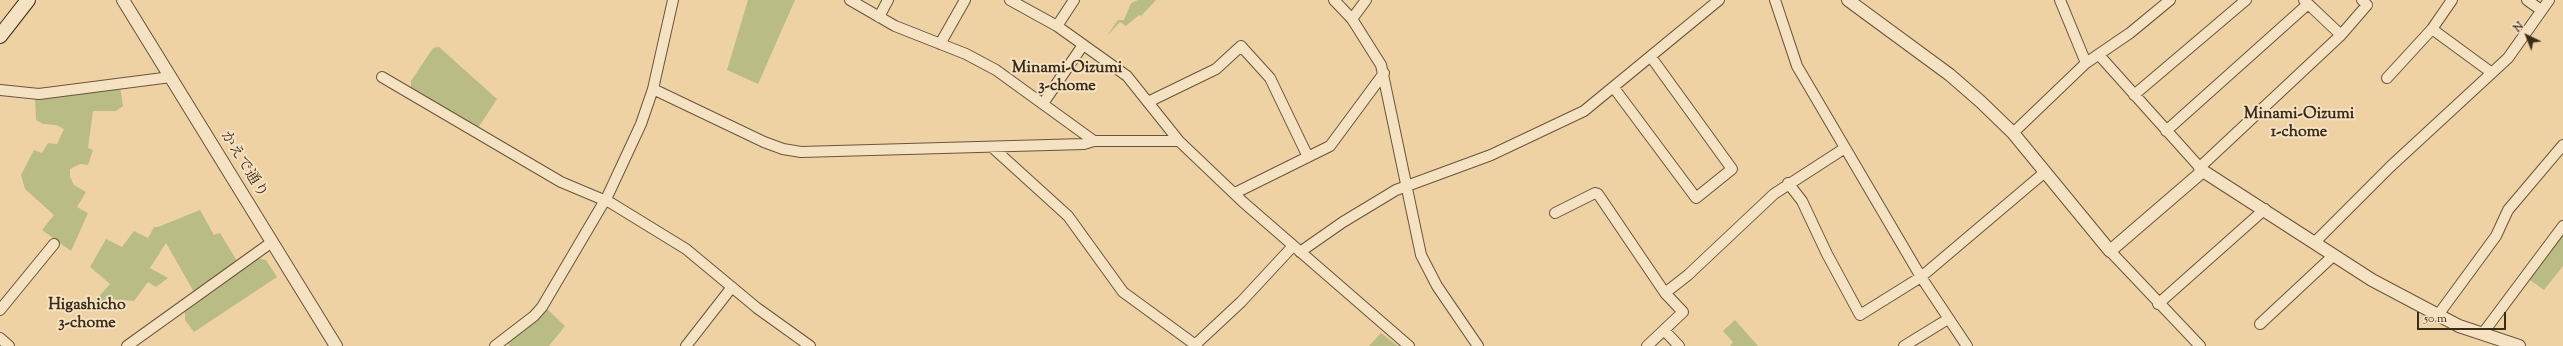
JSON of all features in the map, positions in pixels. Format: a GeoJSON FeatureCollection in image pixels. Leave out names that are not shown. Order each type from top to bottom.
{"type":"FeatureCollection","features":[{"type":"Feature","properties":{"kind":"main road"},"geometry":{"type":"LineString","coordinates":[[0,36],[28,0]]}},
{"type":"Feature","properties":{"kind":"street","name":"かえで通り"},"geometry":{"type":"LineString","coordinates":[[124,0],[336,346]]}},
{"type":"Feature","properties":{"kind":"street"},"geometry":{"type":"LineString","coordinates":[[499,345],[530,320],[542,307],[604,201],[641,124],[653,89],[673,0]]}},
{"type":"Feature","properties":{"kind":"street"},"geometry":{"type":"LineString","coordinates":[[850,0],[878,17],[966,54],[996,70],[1044,102],[1094,140]]}},
{"type":"Feature","properties":{"kind":"street"},"geometry":{"type":"LineString","coordinates":[[878,17],[888,0]]}},
{"type":"Feature","properties":{"kind":"street"},"geometry":{"type":"LineString","coordinates":[[940,44],[965,0]]}},
{"type":"Feature","properties":{"kind":"street"},"geometry":{"type":"LineString","coordinates":[[1010,0],[1057,26],[1127,76],[1179,141],[1297,249],[1409,346]]}},
{"type":"Feature","properties":{"kind":"street"},"geometry":{"type":"LineString","coordinates":[[1057,26],[1074,0]]}},
{"type":"Feature","properties":{"kind":"street"},"geometry":{"type":"LineString","coordinates":[[1334,0],[1352,19],[1368,42],[1384,74],[1406,188],[1421,255],[1437,286],[1478,346]]}},
{"type":"Feature","properties":{"kind":"street"},"geometry":{"type":"LineString","coordinates":[[1352,19],[1366,0]]}},
{"type":"Feature","properties":{"kind":"street"},"geometry":{"type":"LineString","coordinates":[[992,147],[1068,216],[1123,292],[1197,345],[1297,249],[1396,190],[1406,188],[1463,167],[1584,111],[1614,88],[1719,0]]}},
{"type":"Feature","properties":{"kind":"street"},"geometry":{"type":"LineString","coordinates":[[1774,0],[1797,66],[1921,277],[1967,346]]}},
{"type":"Feature","properties":{"kind":"street"},"geometry":{"type":"LineString","coordinates":[[1848,0],[1950,75],[2013,133],[2110,251],[2158,304],[2200,346]]}},
{"type":"Feature","properties":{"kind":"street"},"geometry":{"type":"LineString","coordinates":[[2060,0],[2086,63]]}},
{"type":"Feature","properties":{"kind":"street"},"geometry":{"type":"LineString","coordinates":[[2013,133],[2086,63],[2099,56],[2170,0]]}},
{"type":"Feature","properties":{"kind":"street"},"geometry":{"type":"LineString","coordinates":[[2134,95],[2246,0]]}},
{"type":"Feature","properties":{"kind":"street"},"geometry":{"type":"LineString","coordinates":[[2110,251],[2201,169],[2341,35],[2368,5],[2362,0]]}},
{"type":"Feature","properties":{"kind":"street"},"geometry":{"type":"LineString","coordinates":[[2387,78],[2432,30],[2452,0]]}},
{"type":"Feature","properties":{"kind":"street"},"geometry":{"type":"LineString","coordinates":[[2527,0],[2541,10]]}},
{"type":"Feature","properties":{"kind":"street"},"geometry":{"type":"LineString","coordinates":[[2315,242],[2391,166],[2508,58],[2549,0]]}},
{"type":"Feature","properties":{"kind":"street"},"geometry":{"type":"LineString","coordinates":[[2166,132],[2306,2],[2341,35]]}},
{"type":"Feature","properties":{"kind":"street"},"geometry":{"type":"LineString","coordinates":[[2432,30],[2492,73]]}},
{"type":"Feature","properties":{"kind":"street"},"geometry":{"type":"LineString","coordinates":[[1044,102],[1083,45]]}},
{"type":"Feature","properties":{"kind":"street"},"geometry":{"type":"LineString","coordinates":[[1148,102],[1216,68],[1241,46],[1270,78],[1308,157]]}},
{"type":"Feature","properties":{"kind":"street"},"geometry":{"type":"LineString","coordinates":[[2099,56],[2201,169],[2265,209],[2372,280],[2459,326],[2519,346]]}},
{"type":"Feature","properties":{"kind":"street"},"geometry":{"type":"LineString","coordinates":[[1614,88],[1696,198],[1732,169],[1651,57]]}},
{"type":"Feature","properties":{"kind":"street"},"geometry":{"type":"LineString","coordinates":[[1235,192],[1330,146],[1384,74]]}},
{"type":"Feature","properties":{"kind":"street"},"geometry":{"type":"LineString","coordinates":[[0,90],[40,94],[171,77]]}},
{"type":"Feature","properties":{"kind":"street"},"geometry":{"type":"LineString","coordinates":[[382,77],[561,182],[604,201],[686,249],[757,308],[810,346]]}},
{"type":"Feature","properties":{"kind":"street"},"geometry":{"type":"LineString","coordinates":[[653,89],[783,149],[801,152],[1084,144],[1094,140],[1179,141]]}},
{"type":"Feature","properties":{"kind":"street"},"geometry":{"type":"LineString","coordinates":[[2438,315],[2496,236],[2508,210],[2563,145]]}},
{"type":"Feature","properties":{"kind":"street"},"geometry":{"type":"LineString","coordinates":[[1665,293],[1688,275],[1774,194],[1788,183],[1845,148]]}},
{"type":"Feature","properties":{"kind":"street"},"geometry":{"type":"LineString","coordinates":[[1788,183],[1802,201],[1827,254],[1860,315],[1921,277],[2045,172]]}},
{"type":"Feature","properties":{"kind":"street"},"geometry":{"type":"LineString","coordinates":[[1555,213],[1598,194],[1665,293],[1683,312],[1647,346]]}},
{"type":"Feature","properties":{"kind":"street"},"geometry":{"type":"LineString","coordinates":[[2158,304],[2265,209]]}},
{"type":"Feature","properties":{"kind":"street"},"geometry":{"type":"LineString","coordinates":[[2483,333],[2563,226]]}},
{"type":"Feature","properties":{"kind":"street"},"geometry":{"type":"LineString","coordinates":[[127,346],[272,242]]}},
{"type":"Feature","properties":{"kind":"street"},"geometry":{"type":"LineString","coordinates":[[0,310],[54,244]]}},
{"type":"Feature","properties":{"kind":"street"},"geometry":{"type":"LineString","coordinates":[[2260,324],[2334,255]]}},
{"type":"Feature","properties":{"kind":"street"},"geometry":{"type":"LineString","coordinates":[[686,346],[732,286]]}},
{"type":"Feature","properties":{"kind":"street"},"geometry":{"type":"LineString","coordinates":[[1904,346],[1948,319]]}},
{"type":"Feature","properties":{"kind":"street"},"geometry":{"type":"LineString","coordinates":[[1664,330],[1678,346]]}},
{"type":"Feature","properties":{"kind":"street"},"geometry":{"type":"LineString","coordinates":[[0,338],[9,346]]}},
{"type":"Feature","properties":{"kind":"green space"},"geometry":{"type":"Polygon","coordinates":[[[748,0],[795,0],[758,84],[727,70],[748,0]]]}},
{"type":"Feature","properties":{"kind":"green space"},"geometry":{"type":"Polygon","coordinates":[[[1138,0],[1156,0],[1141,16],[1139,15],[1126,26],[1120,22],[1106,37],[1118,20],[1124,20],[1131,3],[1138,0]]]}},
{"type":"Feature","properties":{"kind":"green space"},"geometry":{"type":"Polygon","coordinates":[[[439,47],[497,99],[478,128],[411,88],[411,81],[433,48],[439,47]]]}},
{"type":"Feature","properties":{"kind":"green space"},"geometry":{"type":"Polygon","coordinates":[[[120,86],[123,106],[116,111],[93,111],[88,148],[93,150],[88,165],[80,164],[70,169],[70,177],[74,185],[86,192],[77,207],[88,213],[71,251],[42,230],[54,215],[25,189],[21,175],[34,150],[42,153],[48,143],[57,144],[64,129],[56,125],[43,124],[36,120],[35,97],[120,86]]]}},
{"type":"Feature","properties":{"kind":"green space"},"geometry":{"type":"Polygon","coordinates":[[[200,210],[214,235],[220,233],[237,261],[194,292],[166,243],[150,268],[168,278],[156,287],[148,282],[134,301],[109,299],[99,309],[93,303],[110,284],[90,267],[106,239],[122,247],[134,231],[148,238],[154,227],[158,227],[200,210]]]}},
{"type":"Feature","properties":{"kind":"green space"},"geometry":{"type":"Polygon","coordinates":[[[2563,235],[2563,266],[2544,290],[2530,280],[2563,235]]]}},
{"type":"Feature","properties":{"kind":"green space"},"geometry":{"type":"Polygon","coordinates":[[[257,258],[266,260],[277,277],[194,332],[185,320],[185,311],[257,258]]]}},
{"type":"Feature","properties":{"kind":"green space"},"geometry":{"type":"Polygon","coordinates":[[[547,309],[565,326],[549,346],[510,346],[507,343],[538,319],[547,309]]]}},
{"type":"Feature","properties":{"kind":"green space"},"geometry":{"type":"Polygon","coordinates":[[[1735,320],[1758,346],[1730,346],[1733,342],[1723,331],[1735,320]]]}},
{"type":"Feature","properties":{"kind":"green space"},"geometry":{"type":"Polygon","coordinates":[[[1381,333],[1398,346],[1369,346],[1381,333]]]}},
{"type":"Feature","properties":{"kind":"district","name":"Minami-Oizumi 3-chome"},"geometry":{"type":"Point","coordinates":[1067,78]}},
{"type":"Feature","properties":{"kind":"district","name":"Minami-Oizumi 1-chome"},"geometry":{"type":"Point","coordinates":[2299,124]}},
{"type":"Feature","properties":{"kind":"district","name":"Higashicho 3-chome"},"geometry":{"type":"Point","coordinates":[87,315]}}]}
